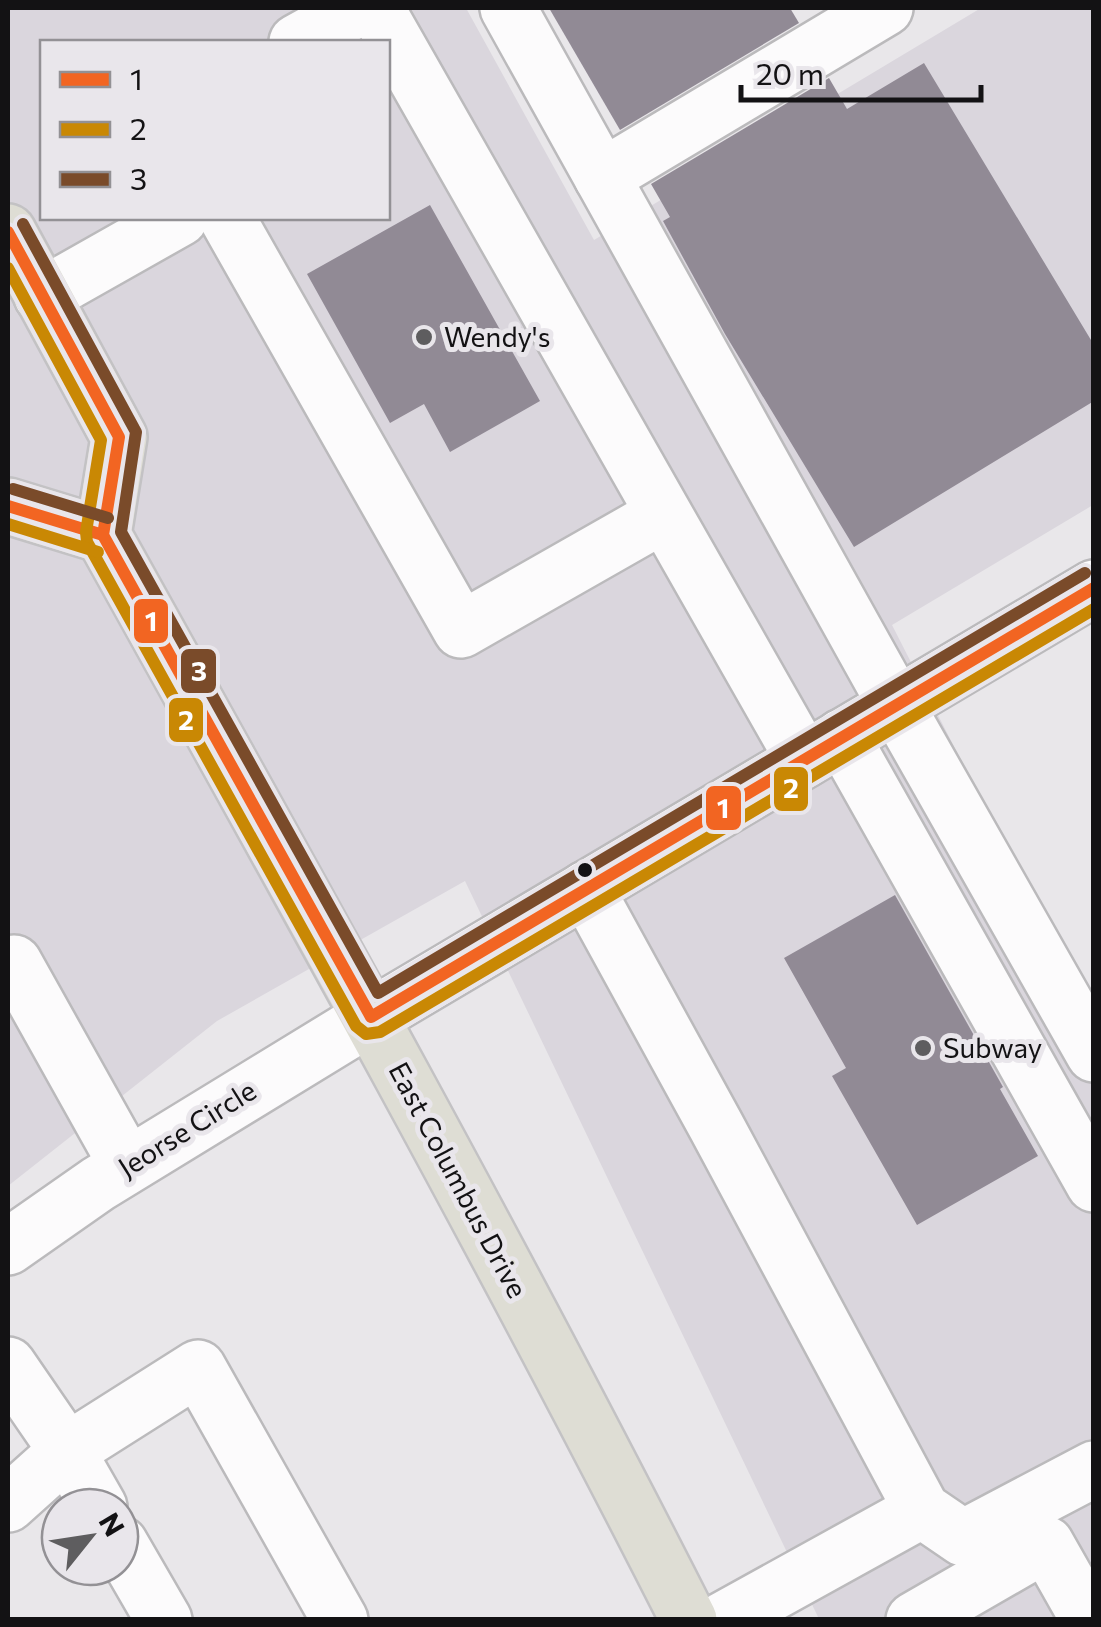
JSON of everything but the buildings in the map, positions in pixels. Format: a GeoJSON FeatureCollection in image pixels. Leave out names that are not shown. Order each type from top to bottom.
{"type":"FeatureCollection","features":[{"type":"Feature","properties":{"kind":"main road"},"geometry":{"type":"LineString","coordinates":[[8,232],[119,437],[103,535],[8,506]]}},
{"type":"Feature","properties":{"kind":"main road","name":"East Columbus Drive"},"geometry":{"type":"LineString","coordinates":[[103,535],[370,1017],[688,1620]]}},
{"type":"Feature","properties":{"kind":"street"},"geometry":{"type":"LineString","coordinates":[[301,40],[359,8]]}},
{"type":"Feature","properties":{"kind":"street"},"geometry":{"type":"LineString","coordinates":[[376,8],[663,514],[823,748],[1094,1184]]}},
{"type":"Feature","properties":{"kind":"street"},"geometry":{"type":"LineString","coordinates":[[508,8],[1094,1054]]}},
{"type":"Feature","properties":{"kind":"street"},"geometry":{"type":"LineString","coordinates":[[602,177],[885,8]]}},
{"type":"Feature","properties":{"kind":"street"},"geometry":{"type":"LineString","coordinates":[[42,296],[176,220]]}},
{"type":"Feature","properties":{"kind":"street"},"geometry":{"type":"LineString","coordinates":[[228,220],[461,630],[663,514]]}},
{"type":"Feature","properties":{"kind":"street","name":"Jeorse Circle"},"geometry":{"type":"LineString","coordinates":[[8,1246],[127,1166],[370,1017],[1094,588]]}},
{"type":"Feature","properties":{"kind":"street"},"geometry":{"type":"LineString","coordinates":[[586,889],[922,1510],[963,1538],[1094,1469]]}},
{"type":"Feature","properties":{"kind":"street"},"geometry":{"type":"LineString","coordinates":[[10,957],[127,1166]]}},
{"type":"Feature","properties":{"kind":"street"},"geometry":{"type":"LineString","coordinates":[[8,1365],[88,1487]]}},
{"type":"Feature","properties":{"kind":"street"},"geometry":{"type":"LineString","coordinates":[[8,1504],[67,1451],[198,1368],[340,1620]]}},
{"type":"Feature","properties":{"kind":"street"},"geometry":{"type":"LineString","coordinates":[[722,1620],[922,1510]]}},
{"type":"Feature","properties":{"kind":"street"},"geometry":{"type":"LineString","coordinates":[[914,1620],[1046,1544],[1089,1620]]}},
{"type":"Feature","properties":{"kind":"street"},"geometry":{"type":"LineString","coordinates":[[140,1579],[164,1620]]}},
{"type":"Feature","properties":{"kind":"shaded area"},"geometry":{"type":"Polygon","coordinates":[[[8,8],[466,8],[594,240],[981,8],[1093,8],[1093,505],[892,625],[1093,1019],[1093,1619],[819,1619],[465,881],[217,1021],[8,1186],[8,8]]]}},
{"type":"Feature","properties":{"kind":"transit line","name":"3"},"geometry":{"type":"LineString","coordinates":[[23,224],[136,432],[121,532],[378,993],[1085,573]]}},
{"type":"Feature","properties":{"kind":"transit line","name":"1"},"geometry":{"type":"LineString","coordinates":[[8,232],[119,437],[103,535],[371,1017],[1094,588]]}},
{"type":"Feature","properties":{"kind":"transit line","name":"2"},"geometry":{"type":"LineString","coordinates":[[8,268],[101,440],[87,542],[356,1026],[366,1034],[380,1032],[1094,609]]}},
{"type":"Feature","properties":{"kind":"transit line","name":"3"},"geometry":{"type":"LineString","coordinates":[[13,489],[108,518]]}},
{"type":"Feature","properties":{"kind":"transit line","name":"1"},"geometry":{"type":"LineString","coordinates":[[8,506],[103,535]]}},
{"type":"Feature","properties":{"kind":"transit line","name":"2"},"geometry":{"type":"LineString","coordinates":[[8,524],[98,552]]}},
{"type":"Feature","properties":{"kind":"place","name":"Wendy's"},"geometry":{"type":"Point","coordinates":[424,337]}},
{"type":"Feature","properties":{"kind":"place","name":"Subway"},"geometry":{"type":"Point","coordinates":[923,1048]}}]}
